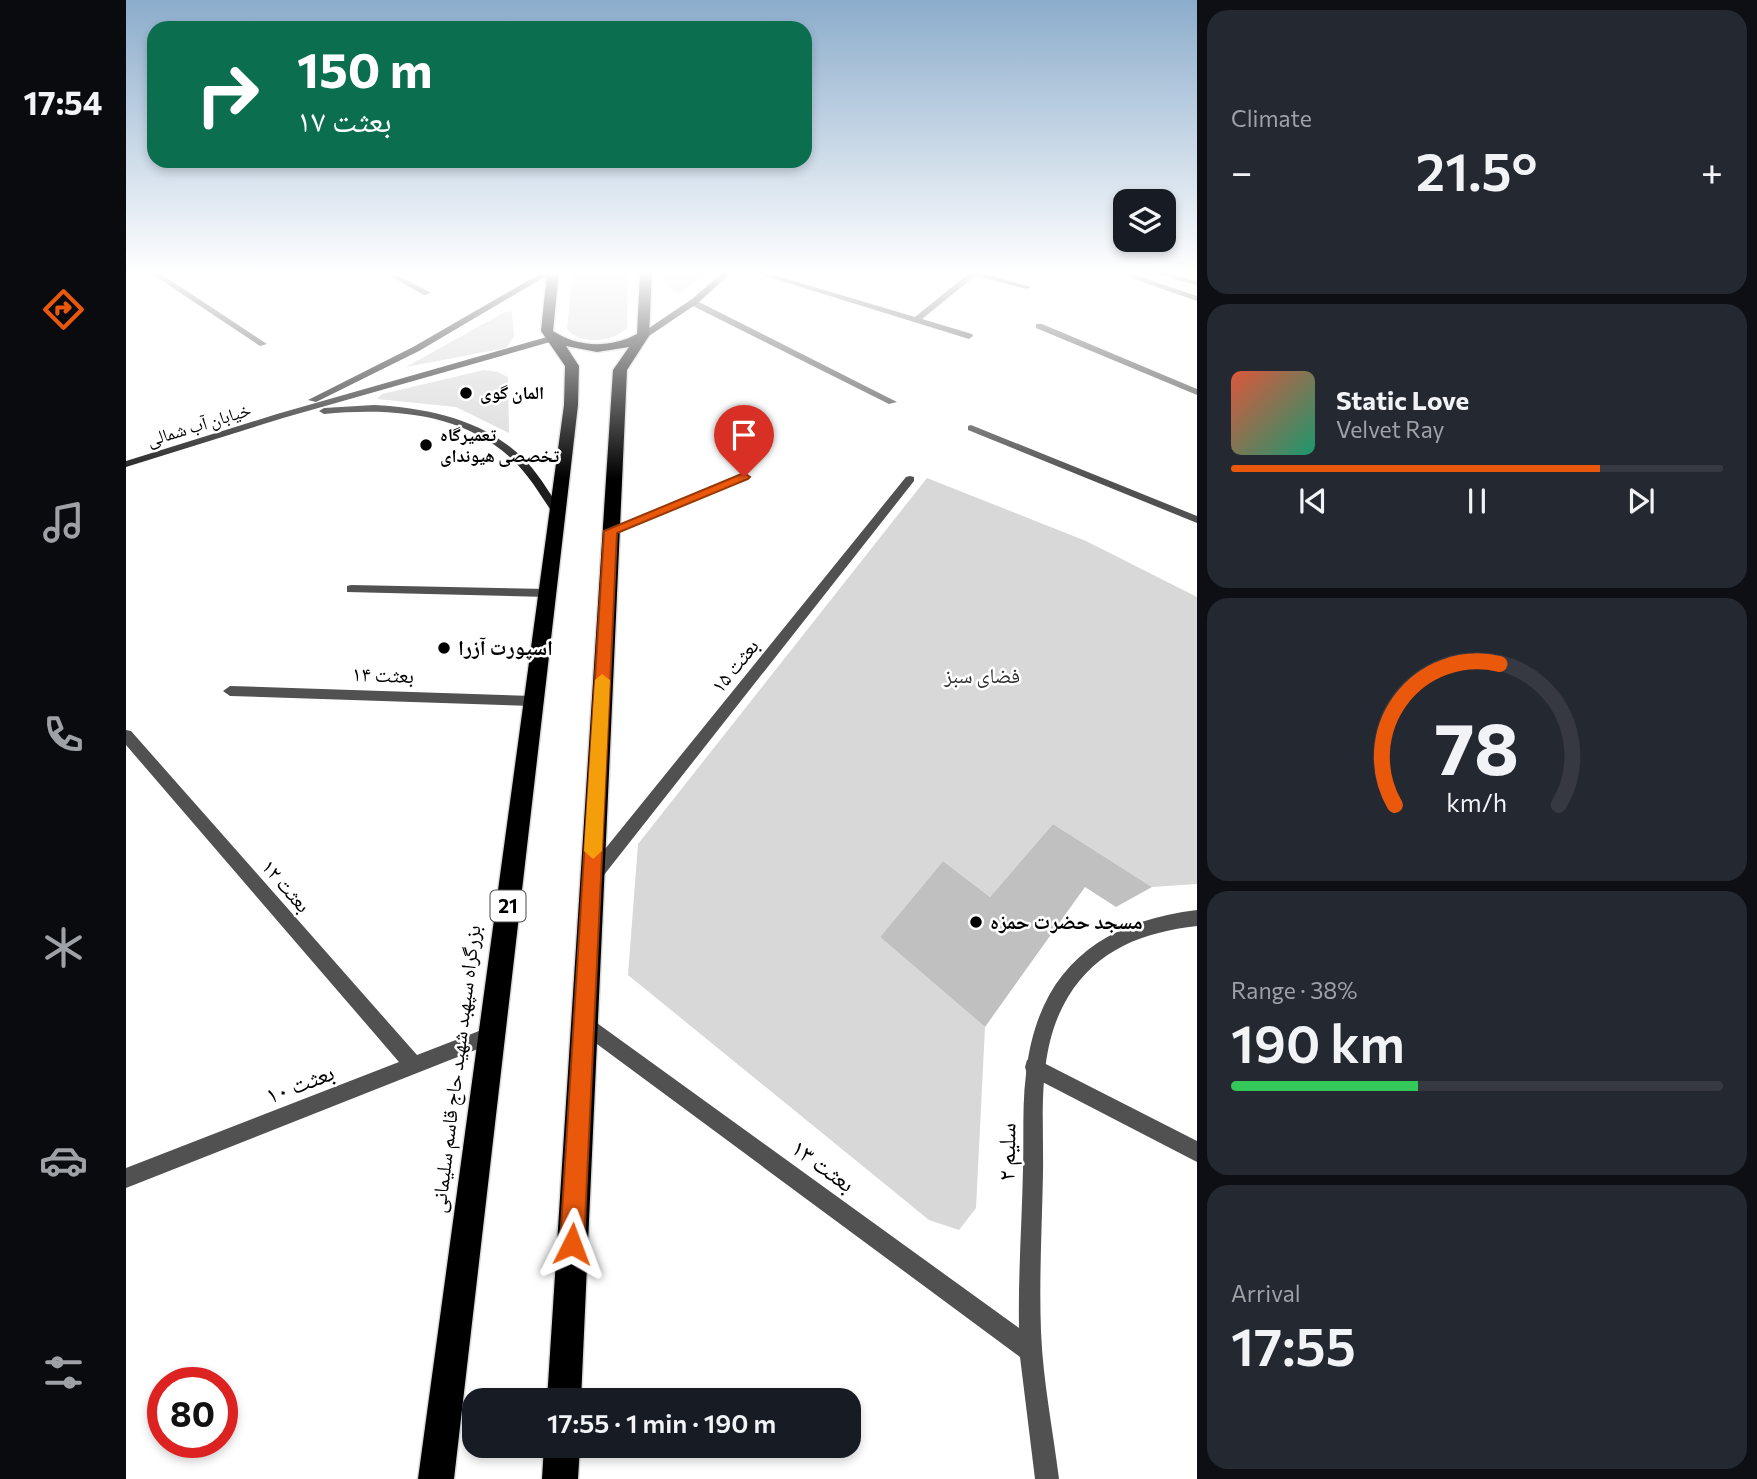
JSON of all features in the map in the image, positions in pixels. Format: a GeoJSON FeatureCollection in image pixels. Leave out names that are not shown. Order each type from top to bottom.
{"type":"FeatureCollection","features":[{"type":"Feature","properties":{"kind":"highway","name":"بزرگراه سپهبد شهید حاج قاسم سلیمانی"},"geometry":{"type":"LineString","coordinates":[[436,1479],[573,383],[572,366],[556,341]]}},
{"type":"Feature","properties":{"kind":"highway"},"geometry":{"type":"LineString","coordinates":[[562,341],[576,346],[601,348],[633,341]]}},
{"type":"Feature","properties":{"kind":"highway"},"geometry":{"type":"LineString","coordinates":[[565,1388],[620,370],[640,341]]}},
{"type":"Feature","properties":{"kind":"highway"},"geometry":{"type":"LineString","coordinates":[[560,1479],[561,1458]]}},
{"type":"Feature","properties":{"kind":"main road","name":"خیابان آب شمالی"},"geometry":{"type":"LineString","coordinates":[[280,416],[430,341]]}},
{"type":"Feature","properties":{"kind":"main road","name":"خیابان آب شمالی"},"geometry":{"type":"LineString","coordinates":[[126,464],[280,416],[543,341]]}},
{"type":"Feature","properties":{"kind":"main road"},"geometry":{"type":"LineString","coordinates":[[280,416],[374,407],[422,412],[454,421],[496,442],[515,456],[558,513]]}},
{"type":"Feature","properties":{"kind":"street"},"geometry":{"type":"LineString","coordinates":[[258,341],[263,344]]}},
{"type":"Feature","properties":{"kind":"street"},"geometry":{"type":"LineString","coordinates":[[770,341],[892,402]]}},
{"type":"Feature","properties":{"kind":"street"},"geometry":{"type":"LineString","coordinates":[[1075,341],[1197,392]]}},
{"type":"Feature","properties":{"kind":"street"},"geometry":{"type":"LineString","coordinates":[[971,428],[1197,520]]}},
{"type":"Feature","properties":{"kind":"street"},"geometry":{"type":"LineString","coordinates":[[610,531],[744,477]]}},
{"type":"Feature","properties":{"kind":"street","name":"بعثت ۱۵"},"geometry":{"type":"LineString","coordinates":[[592,878],[910,480]]}},
{"type":"Feature","properties":{"kind":"street"},"geometry":{"type":"LineString","coordinates":[[351,589],[548,593]]}},
{"type":"Feature","properties":{"kind":"street","name":"بعثت ۱۴"},"geometry":{"type":"LineString","coordinates":[[230,691],[534,701]]}},
{"type":"Feature","properties":{"kind":"street","name":"بعثت ۱۲"},"geometry":{"type":"LineString","coordinates":[[126,735],[414,1065]]}},
{"type":"Feature","properties":{"kind":"street","name":"سلیم ۲"},"geometry":{"type":"LineString","coordinates":[[1047,1479],[1031,1351],[1034,1067],[1050,1014],[1075,974],[1102,947],[1161,920],[1197,918]]}},
{"type":"Feature","properties":{"kind":"street","name":"بعثت ۱۳"},"geometry":{"type":"LineString","coordinates":[[584,1024],[1031,1351]]}},
{"type":"Feature","properties":{"kind":"street","name":"بعثت ۱۰"},"geometry":{"type":"LineString","coordinates":[[126,1178],[492,1035]]}},
{"type":"Feature","properties":{"kind":"street"},"geometry":{"type":"LineString","coordinates":[[1034,1067],[1197,1152]]}},
{"type":"Feature","properties":{"kind":"green space"},"geometry":{"type":"Polygon","coordinates":[[[453,341],[511,341],[506,348],[406,367],[453,341]]]}},
{"type":"Feature","properties":{"kind":"green space"},"geometry":{"type":"Polygon","coordinates":[[[484,370],[508,377],[509,433],[456,407],[377,399],[382,394],[484,370]]]}},
{"type":"Feature","properties":{"kind":"green space","name":"فضای سبز"},"geometry":{"type":"Polygon","coordinates":[[[927,478],[1086,541],[1197,597],[1197,884],[1152,887],[1053,824],[990,897],[943,861],[880,937],[985,1027],[976,1208],[959,1230],[929,1220],[628,975],[638,844],[927,478]]]}},
{"type":"Feature","properties":{"kind":"building","name":"مسجد حضرت حمزه"},"geometry":{"type":"Polygon","coordinates":[[[1053,824],[1152,887],[1116,907],[1085,887],[985,1027],[880,937],[943,861],[990,897],[1053,824]]]}},
{"type":"Feature","properties":{"kind":"slow traffic"},"geometry":{"type":"LineString","coordinates":[[593,851],[602,680]]}},
{"type":"Feature","properties":{"kind":"place","name":"المان گوی"},"geometry":{"type":"Point","coordinates":[466,393]}},
{"type":"Feature","properties":{"kind":"place","name":"تعمیرگاه تخصصی هیوندای"},"geometry":{"type":"Point","coordinates":[426,445]}},
{"type":"Feature","properties":{"kind":"place","name":"اسپورت آزرا"},"geometry":{"type":"Point","coordinates":[444,648]}},
{"type":"Feature","properties":{"kind":"place","name":"مسجد حضرت حمزه"},"geometry":{"type":"Point","coordinates":[976,922]}},
{"type":"Feature","properties":{"kind":"route"},"geometry":{"type":"LineString","coordinates":[[572,1244],[610,531],[744,477]]}}]}
